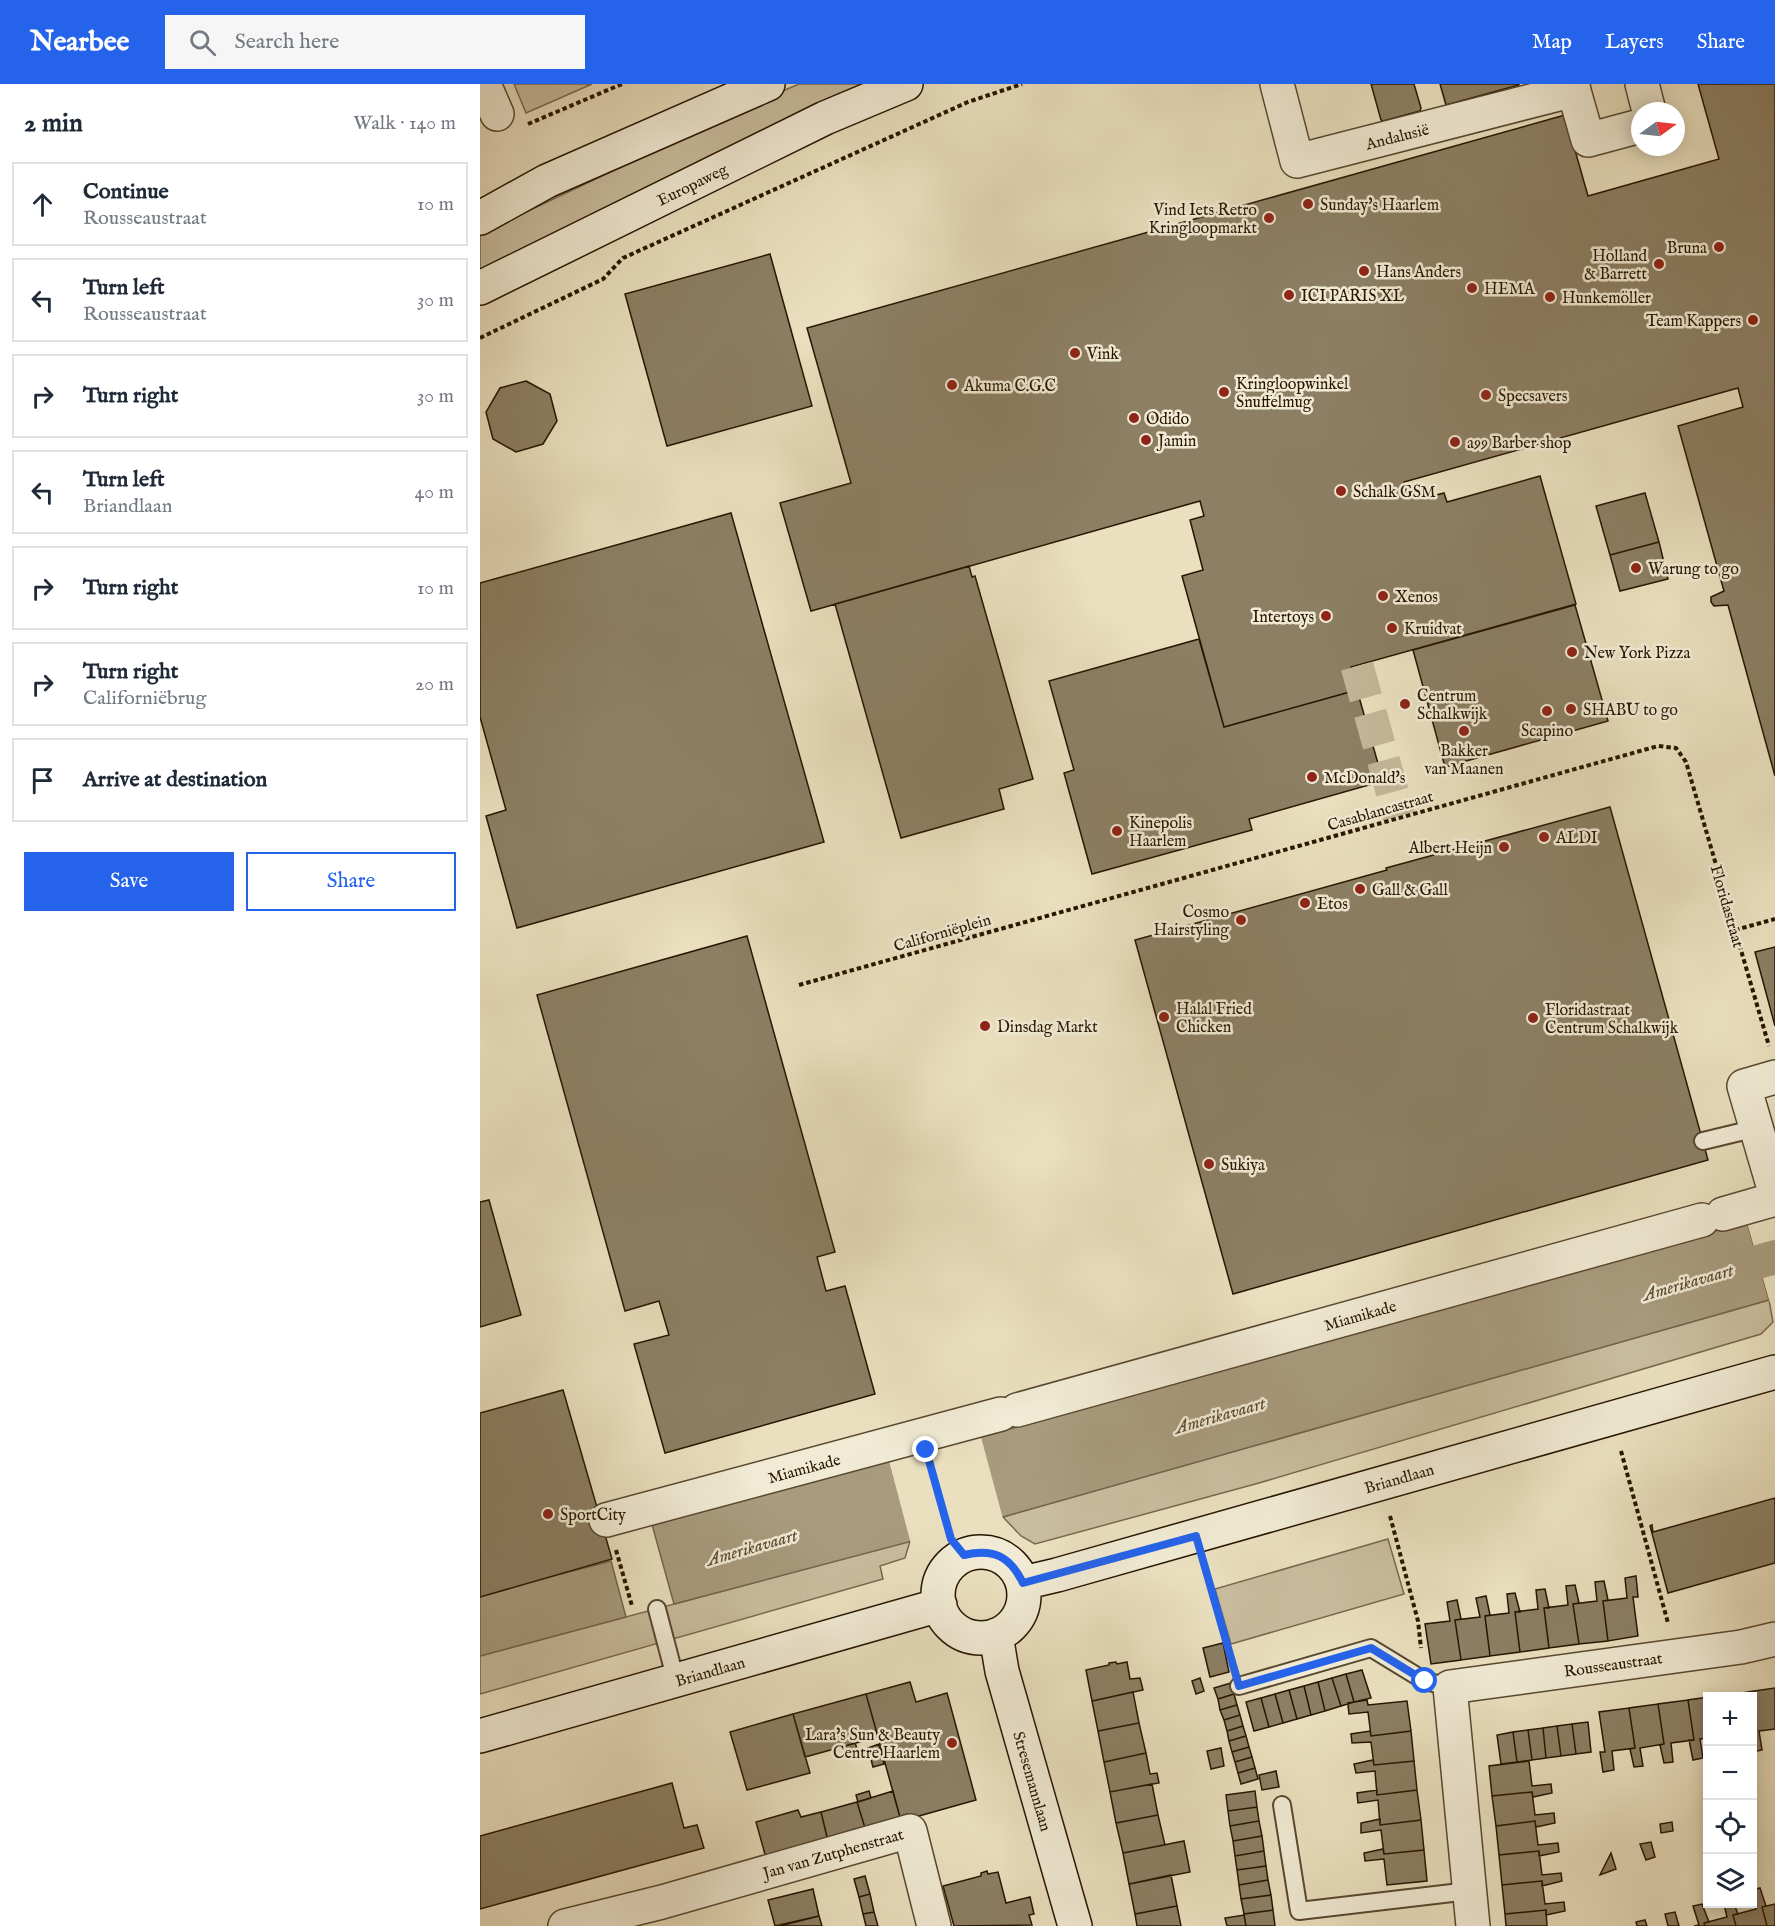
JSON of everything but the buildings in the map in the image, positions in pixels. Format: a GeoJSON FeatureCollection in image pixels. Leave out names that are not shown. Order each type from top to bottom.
{"type":"FeatureCollection","features":[{"type":"Feature","properties":{"kind":"street"},"geometry":{"type":"LineString","coordinates":[[484,84],[497,114]]}},
{"type":"Feature","properties":{"kind":"street"},"geometry":{"type":"LineString","coordinates":[[480,218],[547,181],[768,84]]}},
{"type":"Feature","properties":{"kind":"street","name":"Europaweg"},"geometry":{"type":"LineString","coordinates":[[480,288],[825,118],[906,84]]}},
{"type":"Feature","properties":{"kind":"street","name":"Andalusië"},"geometry":{"type":"LineString","coordinates":[[1277,84],[1297,161],[1573,87],[1588,140],[1631,128]]}},
{"type":"Feature","properties":{"kind":"street"},"geometry":{"type":"LineString","coordinates":[[1642,84],[1647,102]]}},
{"type":"Feature","properties":{"kind":"street"},"geometry":{"type":"LineString","coordinates":[[1773,1066],[1744,1086],[1775,1192]]}},
{"type":"Feature","properties":{"kind":"street","name":"Miamikade"},"geometry":{"type":"LineString","coordinates":[[606,1520],[1009,1412],[1775,1199]]}},
{"type":"Feature","properties":{"kind":"street","name":"Briandlaan"},"geometry":{"type":"LineString","coordinates":[[1023,1583],[1775,1372]]}},
{"type":"Feature","properties":{"kind":"street"},"geometry":{"type":"LineString","coordinates":[[958,1547],[993,1553],[1006,1559],[1016,1570],[1023,1583],[1024,1596],[1019,1614],[1007,1629],[996,1635],[982,1638],[968,1636],[955,1629],[945,1618],[940,1605],[939,1590],[943,1576],[958,1547]]}},
{"type":"Feature","properties":{"kind":"street","name":"Briandlaan"},"geometry":{"type":"LineString","coordinates":[[480,1736],[940,1605]]}},
{"type":"Feature","properties":{"kind":"street","name":"Stresemannlaan"},"geometry":{"type":"LineString","coordinates":[[996,1635],[1002,1671],[1075,1926]]}},
{"type":"Feature","properties":{"kind":"street","name":"Rousseaustraat"},"geometry":{"type":"LineString","coordinates":[[1437,1684],[1741,1647],[1775,1639]]}},
{"type":"Feature","properties":{"kind":"street"},"geometry":{"type":"LineString","coordinates":[[1437,1684],[1470,1891],[1473,1926]]}},
{"type":"Feature","properties":{"kind":"street","name":"Jan van Zutphenstraat"},"geometry":{"type":"LineString","coordinates":[[565,1926],[667,1914],[910,1831],[934,1926]]}},
{"type":"Feature","properties":{"kind":"lane"},"geometry":{"type":"LineString","coordinates":[[1703,1141],[1757,1128]]}},
{"type":"Feature","properties":{"kind":"lane"},"geometry":{"type":"LineString","coordinates":[[657,1609],[676,1681]]}},
{"type":"Feature","properties":{"kind":"lane"},"geometry":{"type":"LineString","coordinates":[[1239,1686],[1371,1648],[1437,1684]]}},
{"type":"Feature","properties":{"kind":"lane"},"geometry":{"type":"LineString","coordinates":[[1282,1804],[1299,1911],[1470,1891]]}},
{"type":"Feature","properties":{"kind":"path"},"geometry":{"type":"LineString","coordinates":[[527,125],[622,84]]}},
{"type":"Feature","properties":{"kind":"path"},"geometry":{"type":"LineString","coordinates":[[480,338],[603,279],[623,258],[968,102],[1022,84]]}},
{"type":"Feature","properties":{"kind":"path","name":"Casablancastraat"},"geometry":{"type":"LineString","coordinates":[[1091,903],[1658,746],[1676,748]]}},
{"type":"Feature","properties":{"kind":"path","name":"Floridastraat"},"geometry":{"type":"LineString","coordinates":[[1676,748],[1686,762],[1773,1066]]}},
{"type":"Feature","properties":{"kind":"path","name":"Californiëplein"},"geometry":{"type":"LineString","coordinates":[[799,985],[1091,903]]}},
{"type":"Feature","properties":{"kind":"path"},"geometry":{"type":"LineString","coordinates":[[1735,930],[1775,919]]}},
{"type":"Feature","properties":{"kind":"path"},"geometry":{"type":"LineString","coordinates":[[1611,1418],[1677,1655]]}},
{"type":"Feature","properties":{"kind":"path"},"geometry":{"type":"LineString","coordinates":[[929,1461],[958,1547]]}},
{"type":"Feature","properties":{"kind":"path"},"geometry":{"type":"LineString","coordinates":[[1381,1483],[1437,1684]]}},
{"type":"Feature","properties":{"kind":"path"},"geometry":{"type":"LineString","coordinates":[[1196,1536],[1239,1686]]}},
{"type":"Feature","properties":{"kind":"shaded area"},"geometry":{"type":"Polygon","coordinates":[[[514,84],[592,84],[526,113],[514,84]]]}},
{"type":"Feature","properties":{"kind":"shaded area"},"geometry":{"type":"Polygon","coordinates":[[[799,84],[879,84],[480,272],[480,234],[799,84]]]}},
{"type":"Feature","properties":{"kind":"shaded area"},"geometry":{"type":"Polygon","coordinates":[[[1769,1300],[1773,1322],[1761,1334],[1259,1483],[1035,1544],[1021,1536],[1003,1517],[1769,1300]]]}},
{"type":"Feature","properties":{"kind":"shaded area"},"geometry":{"type":"Polygon","coordinates":[[[1388,1539],[1404,1594],[1231,1644],[1215,1589],[1388,1539]]]}},
{"type":"Feature","properties":{"kind":"shaded area"},"geometry":{"type":"Polygon","coordinates":[[[910,1541],[905,1558],[880,1566],[883,1579],[480,1694],[480,1656],[910,1541]]]}},
{"type":"Feature","properties":{"kind":"water"},"geometry":{"type":"Polygon","coordinates":[[[1747,1222],[1769,1300],[1003,1517],[674,1604],[651,1521],[907,1453],[981,1437],[1747,1222]]]}},
{"type":"Feature","properties":{"kind":"water"},"geometry":{"type":"Polygon","coordinates":[[[611,1561],[626,1617],[480,1656],[480,1595],[611,1561]]]}},
{"type":"Feature","properties":{"kind":"pier"},"geometry":{"type":"Polygon","coordinates":[[[1746,1219],[1750,1221],[1772,1300],[1770,1303],[1746,1219]]]}},
{"type":"Feature","properties":{"kind":"pier"},"geometry":{"type":"Polygon","coordinates":[[[981,1437],[1003,1519],[911,1544],[888,1457],[981,1437]]]}},
{"type":"Feature","properties":{"kind":"waterway","name":"Amerikavaart"},"geometry":{"type":"LineString","coordinates":[[1712,1275],[1775,1257]]}},
{"type":"Feature","properties":{"kind":"tunnel"},"geometry":{"type":"LineString","coordinates":[[1357,666],[1399,816]]}},
{"type":"Feature","properties":{"kind":"place","name":"Sunday's Haarlem"},"geometry":{"type":"Point","coordinates":[1308,204]}},
{"type":"Feature","properties":{"kind":"place","name":"Vind Iets Retro Kringloopmarkt"},"geometry":{"type":"Point","coordinates":[1269,218]}},
{"type":"Feature","properties":{"kind":"place","name":"Bruna"},"geometry":{"type":"Point","coordinates":[1719,247]}},
{"type":"Feature","properties":{"kind":"place","name":"Holland & Barrett"},"geometry":{"type":"Point","coordinates":[1659,264]}},
{"type":"Feature","properties":{"kind":"place","name":"Hans Anders"},"geometry":{"type":"Point","coordinates":[1364,271]}},
{"type":"Feature","properties":{"kind":"place","name":"HEMA"},"geometry":{"type":"Point","coordinates":[1472,288]}},
{"type":"Feature","properties":{"kind":"place","name":"ICI PARIS XL"},"geometry":{"type":"Point","coordinates":[1289,295]}},
{"type":"Feature","properties":{"kind":"place","name":"Hunkemöller"},"geometry":{"type":"Point","coordinates":[1550,297]}},
{"type":"Feature","properties":{"kind":"place","name":"Team Kappers"},"geometry":{"type":"Point","coordinates":[1753,320]}},
{"type":"Feature","properties":{"kind":"place","name":"Vink"},"geometry":{"type":"Point","coordinates":[1075,353]}},
{"type":"Feature","properties":{"kind":"place","name":"Akuma C.G.C"},"geometry":{"type":"Point","coordinates":[952,385]}},
{"type":"Feature","properties":{"kind":"place","name":"Kringloopwinkel Snuffelmug"},"geometry":{"type":"Point","coordinates":[1224,392]}},
{"type":"Feature","properties":{"kind":"place","name":"Specsavers"},"geometry":{"type":"Point","coordinates":[1486,395]}},
{"type":"Feature","properties":{"kind":"place","name":"Odido"},"geometry":{"type":"Point","coordinates":[1134,418]}},
{"type":"Feature","properties":{"kind":"place","name":"Jamin"},"geometry":{"type":"Point","coordinates":[1146,440]}},
{"type":"Feature","properties":{"kind":"place","name":"a99 Barber shop"},"geometry":{"type":"Point","coordinates":[1455,442]}},
{"type":"Feature","properties":{"kind":"place","name":"Schalk GSM"},"geometry":{"type":"Point","coordinates":[1341,491]}},
{"type":"Feature","properties":{"kind":"place","name":"Warung to go"},"geometry":{"type":"Point","coordinates":[1636,568]}},
{"type":"Feature","properties":{"kind":"place","name":"Xenos"},"geometry":{"type":"Point","coordinates":[1383,596]}},
{"type":"Feature","properties":{"kind":"place","name":"Intertoys"},"geometry":{"type":"Point","coordinates":[1326,616]}},
{"type":"Feature","properties":{"kind":"place","name":"Kruidvat"},"geometry":{"type":"Point","coordinates":[1392,628]}},
{"type":"Feature","properties":{"kind":"place","name":"New York Pizza"},"geometry":{"type":"Point","coordinates":[1572,652]}},
{"type":"Feature","properties":{"kind":"place","name":"Centrum Schalkwijk"},"geometry":{"type":"Point","coordinates":[1405,704]}},
{"type":"Feature","properties":{"kind":"place","name":"SHABU to go"},"geometry":{"type":"Point","coordinates":[1571,709]}},
{"type":"Feature","properties":{"kind":"place","name":"Scapino"},"geometry":{"type":"Point","coordinates":[1547,711]}},
{"type":"Feature","properties":{"kind":"place","name":"Bakker van Maanen"},"geometry":{"type":"Point","coordinates":[1464,731]}},
{"type":"Feature","properties":{"kind":"place","name":"McDonald's"},"geometry":{"type":"Point","coordinates":[1312,777]}},
{"type":"Feature","properties":{"kind":"place","name":"Kinepolis Haarlem"},"geometry":{"type":"Point","coordinates":[1117,831]}},
{"type":"Feature","properties":{"kind":"place","name":"ALDI"},"geometry":{"type":"Point","coordinates":[1544,837]}},
{"type":"Feature","properties":{"kind":"place","name":"Albert Heijn"},"geometry":{"type":"Point","coordinates":[1504,847]}},
{"type":"Feature","properties":{"kind":"place","name":"Gall & Gall"},"geometry":{"type":"Point","coordinates":[1360,889]}},
{"type":"Feature","properties":{"kind":"place","name":"Etos"},"geometry":{"type":"Point","coordinates":[1305,903]}},
{"type":"Feature","properties":{"kind":"place","name":"Cosmo Hairstyling"},"geometry":{"type":"Point","coordinates":[1241,920]}},
{"type":"Feature","properties":{"kind":"place","name":"Halal Fried Chicken"},"geometry":{"type":"Point","coordinates":[1164,1017]}},
{"type":"Feature","properties":{"kind":"place","name":"Floridastraat Centrum Schalkwijk"},"geometry":{"type":"Point","coordinates":[1533,1018]}},
{"type":"Feature","properties":{"kind":"place","name":"Dinsdag Markt"},"geometry":{"type":"Point","coordinates":[985,1026]}},
{"type":"Feature","properties":{"kind":"place","name":"Sukiya"},"geometry":{"type":"Point","coordinates":[1209,1164]}},
{"type":"Feature","properties":{"kind":"place","name":"SportCity"},"geometry":{"type":"Point","coordinates":[548,1514]}},
{"type":"Feature","properties":{"kind":"place","name":"Lara's Sun & Beauty Centre Haarlem"},"geometry":{"type":"Point","coordinates":[952,1743]}},
{"type":"Feature","properties":{"kind":"route"},"geometry":{"type":"LineString","coordinates":[[926,1450],[951,1539],[964,1555],[978,1551],[993,1553],[1006,1559],[1016,1570],[1023,1583],[1196,1536],[1239,1686],[1371,1648],[1425,1681]]}}]}
